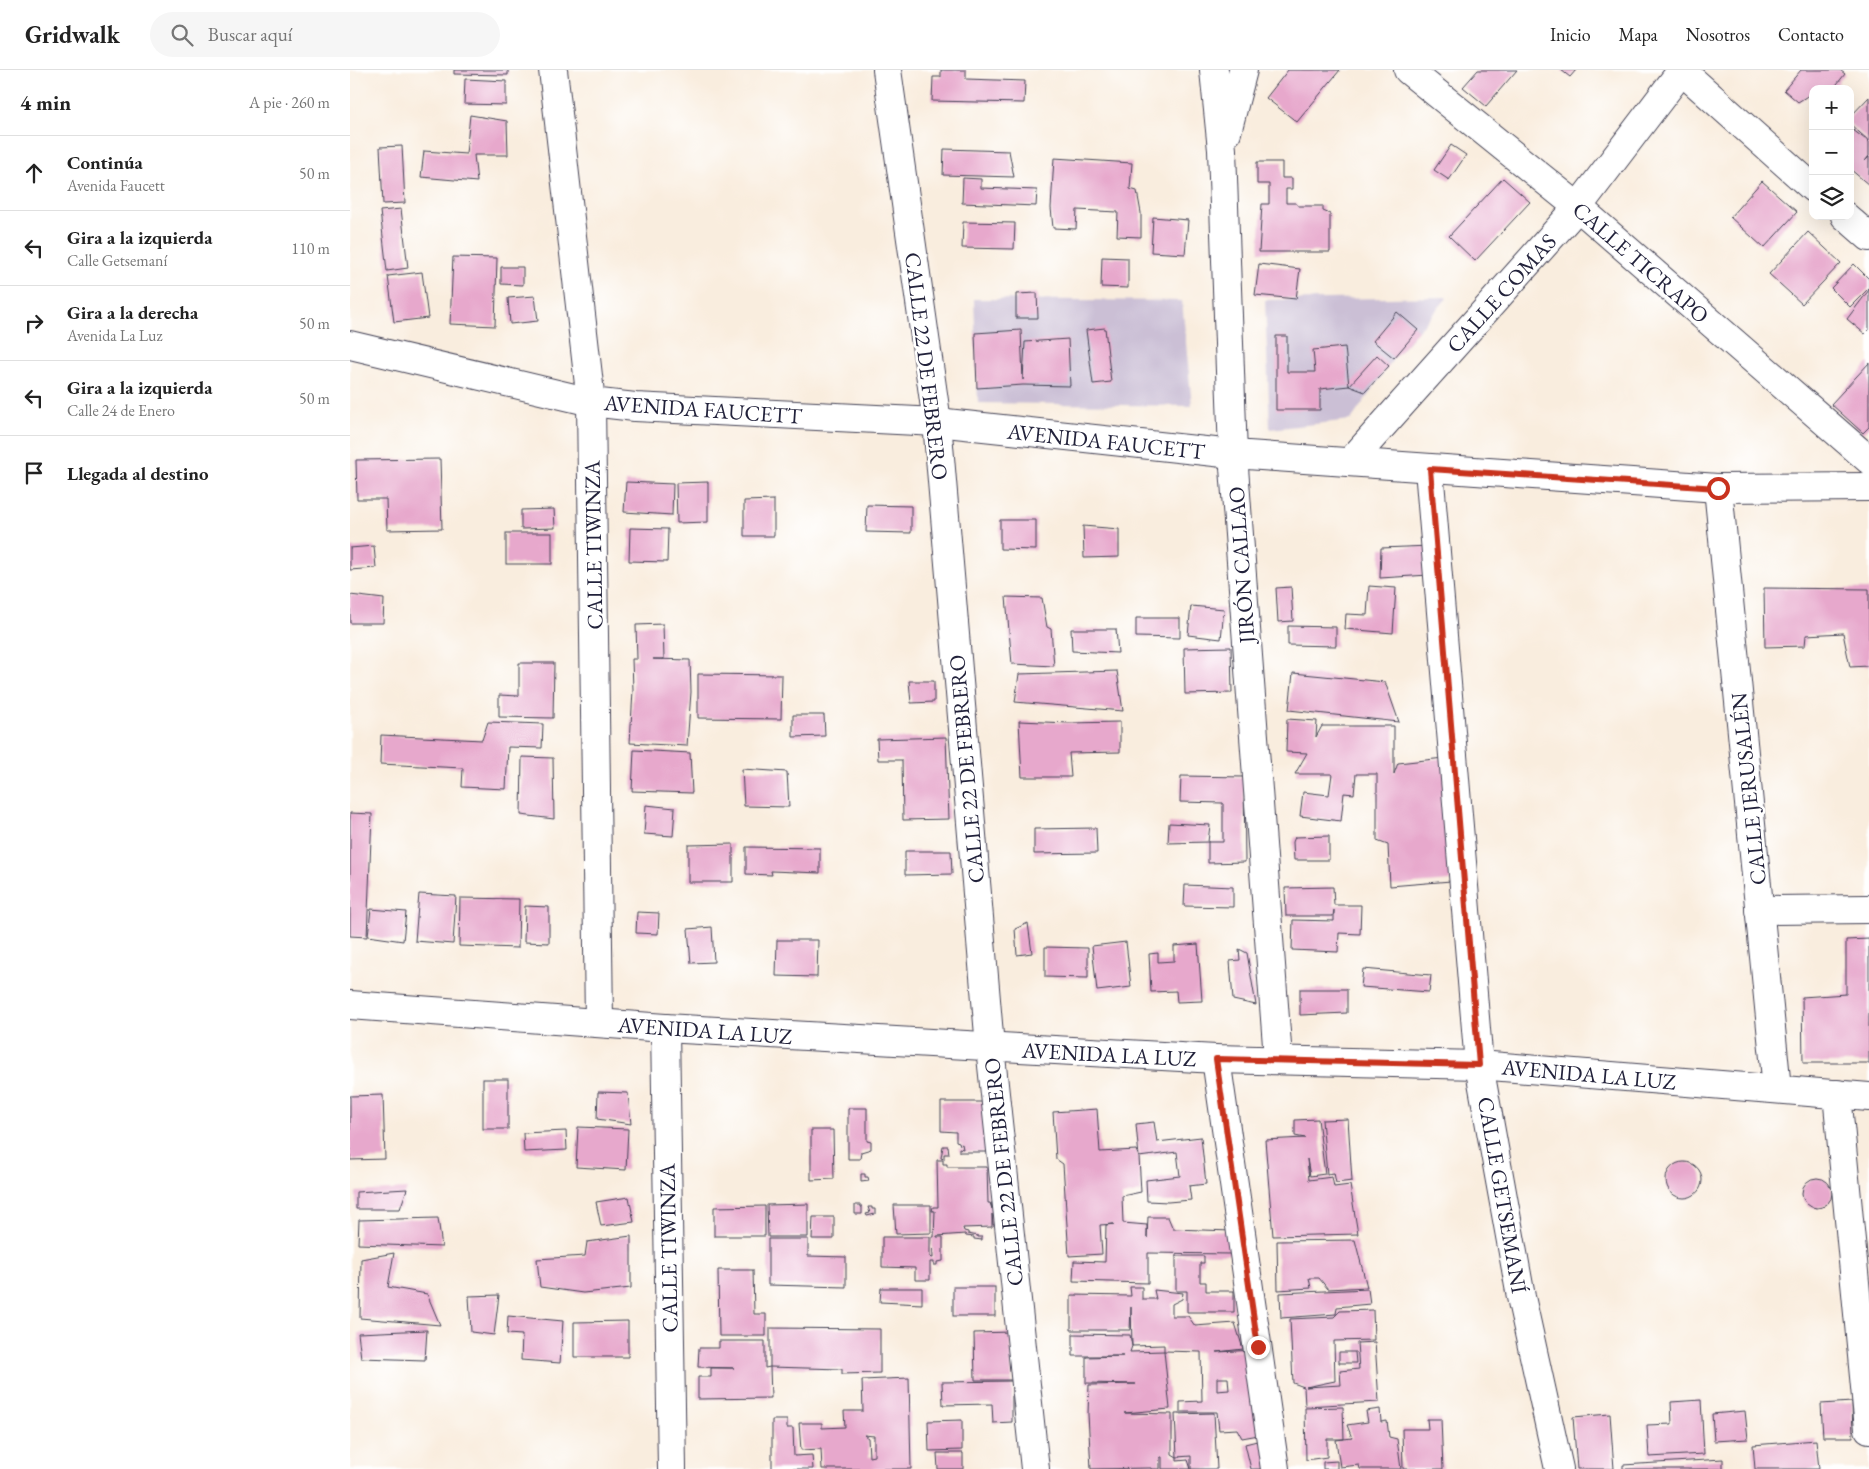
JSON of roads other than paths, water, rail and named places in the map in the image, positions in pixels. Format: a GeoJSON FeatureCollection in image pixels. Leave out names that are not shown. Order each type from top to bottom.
{"type":"FeatureCollection","features":[{"type":"Feature","properties":{"kind":"street","name":"CALLE TIWINZA"},"geometry":{"type":"LineString","coordinates":[[553,70],[591,402],[599,1023]]}},
{"type":"Feature","properties":{"kind":"street","name":"CALLE 22 DE FEBRERO"},"geometry":{"type":"LineString","coordinates":[[887,70],[937,422],[990,1047],[1035,1469]]}},
{"type":"Feature","properties":{"kind":"street","name":"JIRÓN CALLAO"},"geometry":{"type":"LineString","coordinates":[[1214,70],[1222,150],[1233,454],[1278,1059]]}},
{"type":"Feature","properties":{"kind":"street"},"geometry":{"type":"LineString","coordinates":[[1222,150],[1243,70]]}},
{"type":"Feature","properties":{"kind":"street","name":"CALLE TICRAPO"},"geometry":{"type":"LineString","coordinates":[[1408,70],[1578,207],[1869,460]]}},
{"type":"Feature","properties":{"kind":"street"},"geometry":{"type":"LineString","coordinates":[[1682,70],[1809,184]]}},
{"type":"Feature","properties":{"kind":"street","name":"CALLE COMAS"},"geometry":{"type":"LineString","coordinates":[[1350,462],[1578,207],[1682,70]]}},
{"type":"Feature","properties":{"kind":"street"},"geometry":{"type":"LineString","coordinates":[[1850,220],[1869,237]]}},
{"type":"Feature","properties":{"kind":"street","name":"AVENIDA FAUCETT"},"geometry":{"type":"LineString","coordinates":[[350,345],[591,402],[635,407],[937,422],[1233,454],[1718,488],[1869,487]]}},
{"type":"Feature","properties":{"kind":"street","name":"CALLE GETSEMANÍ"},"geometry":{"type":"LineString","coordinates":[[1430,469],[1479,1065],[1521,1297],[1559,1469]]}},
{"type":"Feature","properties":{"kind":"street","name":"CALLE JERUSALÉN"},"geometry":{"type":"LineString","coordinates":[[1718,488],[1777,1089]]}},
{"type":"Feature","properties":{"kind":"street"},"geometry":{"type":"LineString","coordinates":[[1759,910],[1869,909]]}},
{"type":"Feature","properties":{"kind":"street","name":"AVENIDA LA LUZ"},"geometry":{"type":"LineString","coordinates":[[350,1005],[665,1028],[990,1047],[1216,1059],[1479,1065],[1869,1097]]}},
{"type":"Feature","properties":{"kind":"street","name":"CALLE TIWINZA"},"geometry":{"type":"LineString","coordinates":[[665,1028],[672,1469]]}},
{"type":"Feature","properties":{"kind":"street"},"geometry":{"type":"LineString","coordinates":[[1216,1059],[1276,1469]]}},
{"type":"Feature","properties":{"kind":"street"},"geometry":{"type":"LineString","coordinates":[[1837,1094],[1869,1429]]}}]}
